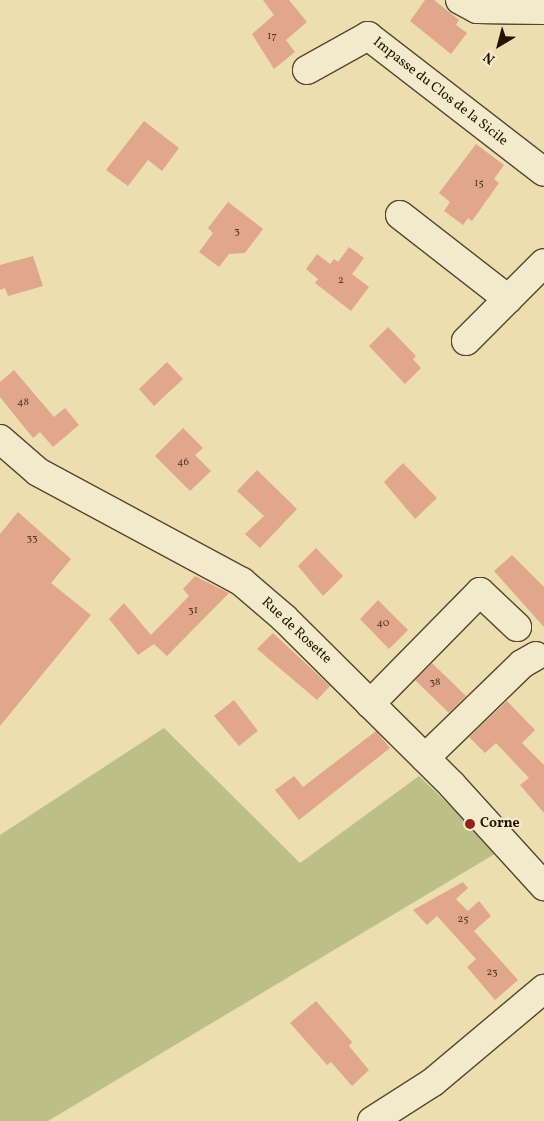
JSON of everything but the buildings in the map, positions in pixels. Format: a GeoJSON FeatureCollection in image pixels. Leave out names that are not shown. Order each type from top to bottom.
{"type":"FeatureCollection","features":[{"type":"Feature","properties":{"kind":"street"},"geometry":{"type":"LineString","coordinates":[[460,0],[476,9],[544,10]]}},
{"type":"Feature","properties":{"kind":"street","name":"Impasse du Clos de la Sicile"},"geometry":{"type":"LineString","coordinates":[[307,70],[368,36],[544,172]]}},
{"type":"Feature","properties":{"kind":"street"},"geometry":{"type":"LineString","coordinates":[[400,215],[508,299]]}},
{"type":"Feature","properties":{"kind":"street"},"geometry":{"type":"LineString","coordinates":[[466,341],[544,263]]}},
{"type":"Feature","properties":{"kind":"street","name":"Rue de Rosette"},"geometry":{"type":"LineString","coordinates":[[0,438],[38,472],[242,582],[284,618],[425,758],[544,886]]}},
{"type":"Feature","properties":{"kind":"street"},"geometry":{"type":"LineString","coordinates":[[370,704],[480,592],[517,627]]}},
{"type":"Feature","properties":{"kind":"street"},"geometry":{"type":"LineString","coordinates":[[425,758],[522,664],[536,656]]}},
{"type":"Feature","properties":{"kind":"street"},"geometry":{"type":"LineString","coordinates":[[372,1121],[433,1082],[544,989]]}},
{"type":"Feature","properties":{"kind":"green space"},"geometry":{"type":"Polygon","coordinates":[[[164,728],[300,863],[419,776],[498,852],[48,1121],[0,1121],[0,835],[164,728]]]}},
{"type":"Feature","properties":{"kind":"place","name":"Corne"},"geometry":{"type":"Point","coordinates":[470,824]}}]}
